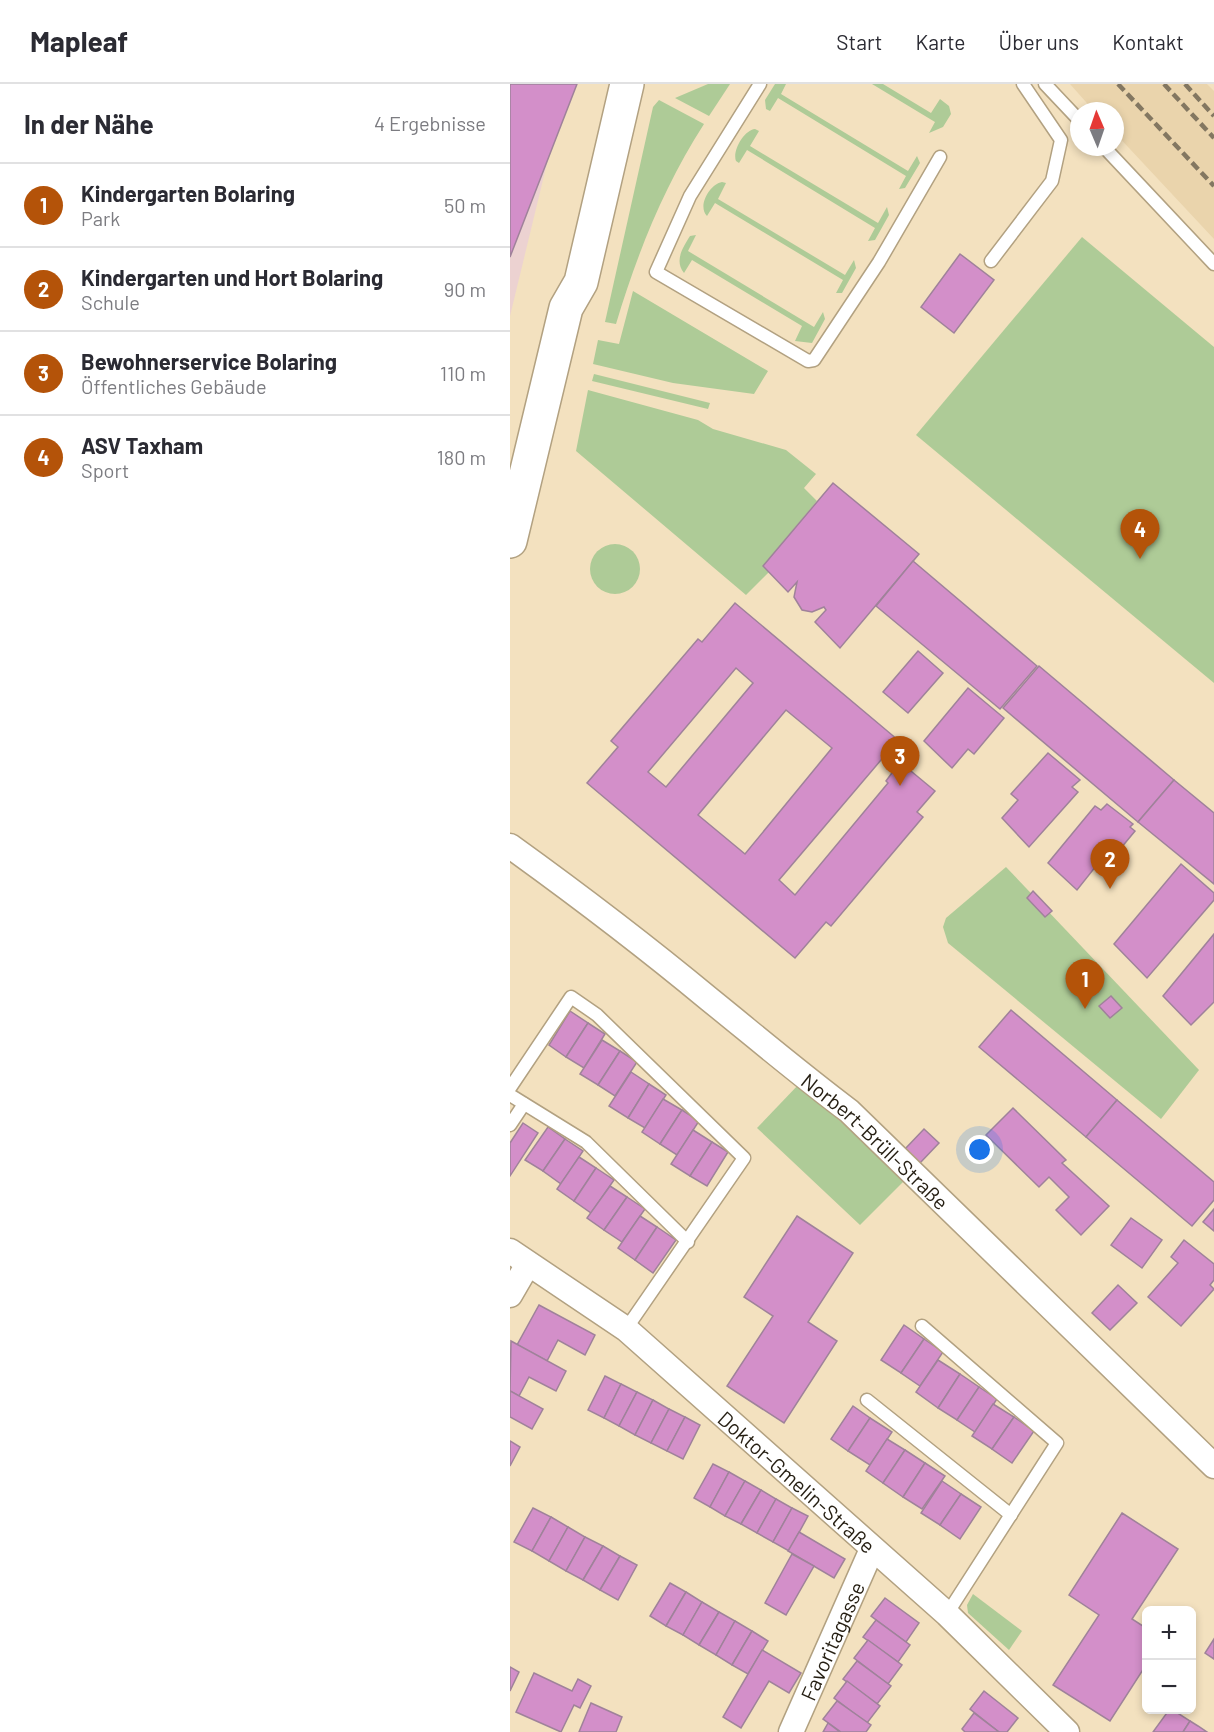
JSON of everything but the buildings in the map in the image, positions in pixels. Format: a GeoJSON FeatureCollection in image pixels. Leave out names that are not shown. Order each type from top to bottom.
{"type":"FeatureCollection","features":[{"type":"Feature","properties":{"kind":"street"},"geometry":{"type":"LineString","coordinates":[[566,308],[562,278],[607,84]]}},
{"type":"Feature","properties":{"kind":"street"},"geometry":{"type":"LineString","coordinates":[[510,541],[566,308],[581,282],[627,84]]}},
{"type":"Feature","properties":{"kind":"street","name":"Norbert-Brüll-Straße"},"geometry":{"type":"LineString","coordinates":[[510,846],[558,879],[711,1000],[784,1063],[849,1111],[1214,1466]]}},
{"type":"Feature","properties":{"kind":"street"},"geometry":{"type":"LineString","coordinates":[[510,1295],[519,1258]]}},
{"type":"Feature","properties":{"kind":"street","name":"Doktor-Gmelin-Straße"},"geometry":{"type":"LineString","coordinates":[[519,1258],[626,1329],[947,1614],[1067,1732]]}},
{"type":"Feature","properties":{"kind":"street","name":"Favoritagasse"},"geometry":{"type":"LineString","coordinates":[[791,1732],[872,1549]]}},
{"type":"Feature","properties":{"kind":"lane"},"geometry":{"type":"LineString","coordinates":[[760,84],[690,196],[656,272],[808,361],[814,360],[879,262],[940,157]]}},
{"type":"Feature","properties":{"kind":"lane"},"geometry":{"type":"LineString","coordinates":[[991,261],[1052,181],[1061,140],[1023,84]]}},
{"type":"Feature","properties":{"kind":"lane"},"geometry":{"type":"LineString","coordinates":[[1045,84],[1070,110]]}},
{"type":"Feature","properties":{"kind":"lane"},"geometry":{"type":"LineString","coordinates":[[1112,156],[1214,264]]}},
{"type":"Feature","properties":{"kind":"lane"},"geometry":{"type":"LineString","coordinates":[[510,1088],[571,997],[597,1015],[744,1158],[626,1329]]}},
{"type":"Feature","properties":{"kind":"lane"},"geometry":{"type":"LineString","coordinates":[[510,1095],[586,1142],[688,1242]]}},
{"type":"Feature","properties":{"kind":"lane"},"geometry":{"type":"LineString","coordinates":[[510,1125],[524,1104]]}},
{"type":"Feature","properties":{"kind":"lane"},"geometry":{"type":"LineString","coordinates":[[922,1326],[1057,1443],[947,1614]]}},
{"type":"Feature","properties":{"kind":"lane"},"geometry":{"type":"LineString","coordinates":[[867,1400],[1011,1515]]}},
{"type":"Feature","properties":{"kind":"shaded area"},"geometry":{"type":"Polygon","coordinates":[[[510,84],[550,151],[510,316],[510,84]]]}},
{"type":"Feature","properties":{"kind":"shaded area"},"geometry":{"type":"Polygon","coordinates":[[[1070,84],[1207,84],[1214,91],[1214,239],[1124,143],[1124,102],[1086,102],[1070,84]]]}},
{"type":"Feature","properties":{"kind":"green space"},"geometry":{"type":"Polygon","coordinates":[[[708,84],[730,84],[709,116],[675,98],[708,84]]]}},
{"type":"Feature","properties":{"kind":"green space"},"geometry":{"type":"Polygon","coordinates":[[[775,84],[786,84],[781,94],[908,171],[917,156],[920,163],[905,188],[899,189],[906,176],[778,98],[770,111],[766,109],[765,100],[775,84]]]}},
{"type":"Feature","properties":{"kind":"green space"},"geometry":{"type":"Polygon","coordinates":[[[872,84],[883,84],[931,113],[940,99],[949,106],[951,114],[943,127],[929,133],[935,122],[872,84]]]}},
{"type":"Feature","properties":{"kind":"green space"},"geometry":{"type":"Polygon","coordinates":[[[659,100],[704,124],[676,172],[653,221],[616,324],[605,322],[653,107],[659,100]]]}},
{"type":"Feature","properties":{"kind":"green space"},"geometry":{"type":"Polygon","coordinates":[[[755,129],[759,131],[750,146],[878,223],[887,207],[889,215],[875,240],[868,241],[875,228],[747,150],[739,163],[736,161],[736,152],[740,142],[747,133],[755,129]]]}},
{"type":"Feature","properties":{"kind":"green space"},"geometry":{"type":"Polygon","coordinates":[[[722,182],[726,183],[718,199],[845,275],[854,260],[856,268],[842,293],[836,293],[843,280],[715,203],[707,216],[703,207],[706,196],[713,187],[722,182]]]}},
{"type":"Feature","properties":{"kind":"green space"},"geometry":{"type":"Polygon","coordinates":[[[696,235],[688,251],[814,327],[823,312],[825,319],[812,343],[795,341],[802,326],[692,260],[684,273],[680,264],[681,254],[690,236],[696,235]]]}},
{"type":"Feature","properties":{"kind":"green space"},"geometry":{"type":"Polygon","coordinates":[[[1082,237],[1214,347],[1214,683],[916,435],[1082,237]]]}},
{"type":"Feature","properties":{"kind":"green space"},"geometry":{"type":"Polygon","coordinates":[[[633,291],[768,371],[754,394],[673,383],[593,364],[598,340],[619,344],[633,291]]]}},
{"type":"Feature","properties":{"kind":"green space"},"geometry":{"type":"Polygon","coordinates":[[[594,374],[710,403],[708,409],[592,381],[594,374]]]}},
{"type":"Feature","properties":{"kind":"green space"},"geometry":{"type":"Polygon","coordinates":[[[588,390],[698,420],[713,429],[786,450],[816,474],[804,488],[817,501],[763,566],[769,572],[746,595],[576,451],[588,390]]]}},
{"type":"Feature","properties":{"kind":"green space"},"geometry":{"type":"Polygon","coordinates":[[[610,544],[620,544],[633,551],[640,564],[640,574],[633,587],[620,594],[610,594],[601,590],[594,583],[590,574],[590,564],[594,555],[601,548],[610,544]]]}},
{"type":"Feature","properties":{"kind":"green space"},"geometry":{"type":"Polygon","coordinates":[[[1006,867],[1199,1070],[1161,1119],[948,943],[943,927],[946,918],[1006,867]]]}},
{"type":"Feature","properties":{"kind":"green space"},"geometry":{"type":"Polygon","coordinates":[[[800,1083],[904,1181],[860,1225],[757,1128],[800,1083]]]}},
{"type":"Feature","properties":{"kind":"green space"},"geometry":{"type":"Polygon","coordinates":[[[973,1594],[1022,1631],[1009,1650],[968,1613],[967,1605],[973,1594]]]}},
{"type":"Feature","properties":{"kind":"railway"},"geometry":{"type":"LineString","coordinates":[[1118,84],[1214,186]]}},
{"type":"Feature","properties":{"kind":"railway"},"geometry":{"type":"LineString","coordinates":[[1164,84],[1214,138]]}},
{"type":"Feature","properties":{"kind":"railway"},"geometry":{"type":"LineString","coordinates":[[1185,84],[1214,116]]}},
{"type":"Feature","properties":{"kind":"place","name":"ASV Taxham"},"geometry":{"type":"Point","coordinates":[1140,559]}},
{"type":"Feature","properties":{"kind":"place","name":"Bewohnerservice Bolaring"},"geometry":{"type":"Point","coordinates":[900,786]}},
{"type":"Feature","properties":{"kind":"place","name":"Kindergarten und Hort Bolaring"},"geometry":{"type":"Point","coordinates":[1110,889]}},
{"type":"Feature","properties":{"kind":"place","name":"Kindergarten Bolaring"},"geometry":{"type":"Point","coordinates":[1085,1009]}}]}
